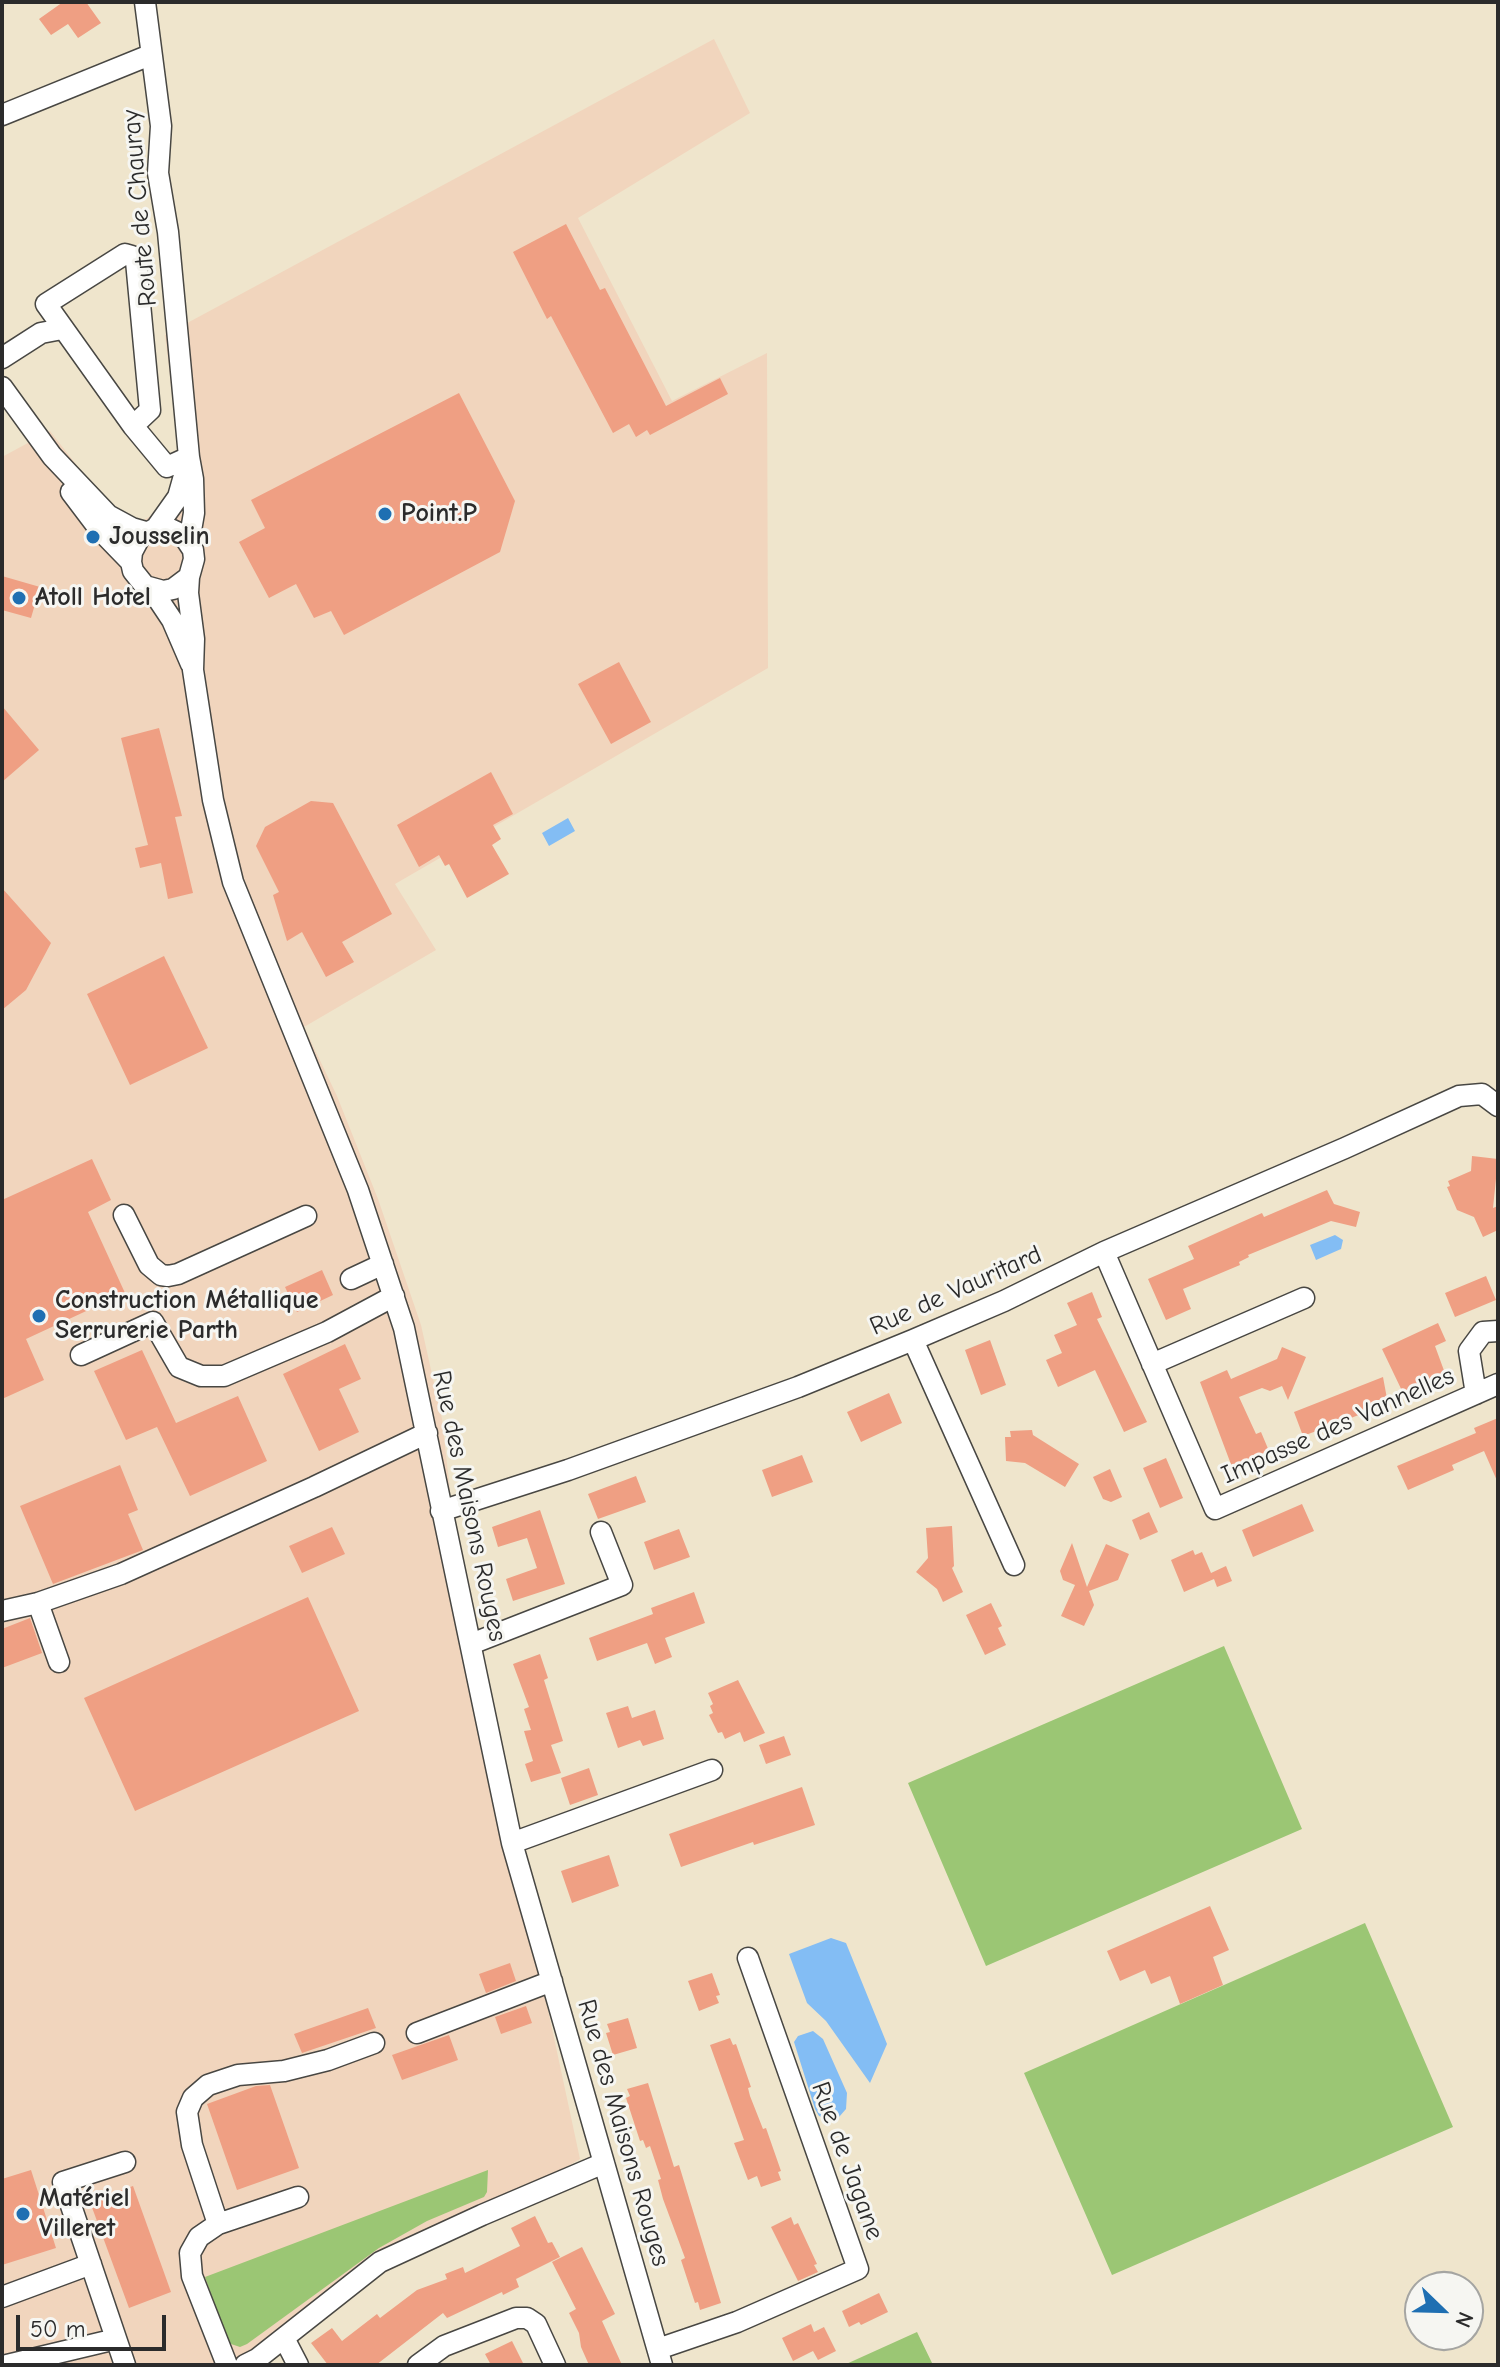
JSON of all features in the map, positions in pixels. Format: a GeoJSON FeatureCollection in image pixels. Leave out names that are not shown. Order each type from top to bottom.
{"type":"FeatureCollection","features":[{"type":"Feature","properties":{"kind":"street","name":"Route de Chauray"},"geometry":{"type":"LineString","coordinates":[[145,2],[161,126],[158,173],[168,232],[195,500],[189,542]]}},
{"type":"Feature","properties":{"kind":"street"},"geometry":{"type":"LineString","coordinates":[[2,115],[150,55]]}},
{"type":"Feature","properties":{"kind":"street"},"geometry":{"type":"LineString","coordinates":[[133,426],[150,410],[136,261],[125,254],[46,304],[133,426],[167,467],[189,457]]}},
{"type":"Feature","properties":{"kind":"street"},"geometry":{"type":"LineString","coordinates":[[2,358],[41,333],[62,329]]}},
{"type":"Feature","properties":{"kind":"street"},"geometry":{"type":"LineString","coordinates":[[2,387],[52,456],[108,515],[132,528],[175,530],[189,542],[194,559],[189,577],[173,589],[152,590],[137,579],[131,562],[99,529],[67,487],[52,456]]}},
{"type":"Feature","properties":{"kind":"street","name":"Route de Chauray"},"geometry":{"type":"LineString","coordinates":[[151,530],[178,497],[189,457]]}},
{"type":"Feature","properties":{"kind":"street"},"geometry":{"type":"LineString","coordinates":[[131,562],[135,543],[151,530]]}},
{"type":"Feature","properties":{"kind":"street","name":"Rue des Maisons Rouges"},"geometry":{"type":"LineString","coordinates":[[189,577],[193,670],[213,800],[233,882],[358,1190],[394,1296],[416,1378],[441,1511],[512,1843],[660,2357]]}},
{"type":"Feature","properties":{"kind":"street","name":"Rue des Maisons Rouges"},"geometry":{"type":"LineString","coordinates":[[152,590],[172,620],[193,670]]}},
{"type":"Feature","properties":{"kind":"street","name":"Rue de Vauritard"},"geometry":{"type":"LineString","coordinates":[[441,1511],[568,1470],[798,1387],[1004,1301],[1104,1252],[1459,1096],[1490,1100]]}},
{"type":"Feature","properties":{"kind":"street"},"geometry":{"type":"LineString","coordinates":[[124,1215],[149,1265],[161,1275],[168,1276],[306,1216]]}},
{"type":"Feature","properties":{"kind":"street","name":"Impasse des Vannelles"},"geometry":{"type":"LineString","coordinates":[[1104,1252],[1215,1509],[1498,1384]]}},
{"type":"Feature","properties":{"kind":"street"},"geometry":{"type":"LineString","coordinates":[[351,1279],[383,1264]]}},
{"type":"Feature","properties":{"kind":"street"},"geometry":{"type":"LineString","coordinates":[[81,1355],[153,1322],[179,1367],[201,1376],[224,1376],[327,1332],[394,1296]]}},
{"type":"Feature","properties":{"kind":"street"},"geometry":{"type":"LineString","coordinates":[[1152,1364],[1304,1298]]}},
{"type":"Feature","properties":{"kind":"street","name":"Impasse des Vannelles"},"geometry":{"type":"LineString","coordinates":[[1476,1394],[1469,1351],[1483,1332],[1498,1331]]}},
{"type":"Feature","properties":{"kind":"street"},"geometry":{"type":"LineString","coordinates":[[913,1340],[1014,1565]]}},
{"type":"Feature","properties":{"kind":"street"},"geometry":{"type":"LineString","coordinates":[[2,1611],[38,1603],[121,1574],[427,1433]]}},
{"type":"Feature","properties":{"kind":"street"},"geometry":{"type":"LineString","coordinates":[[471,1644],[622,1585],[601,1532]]}},
{"type":"Feature","properties":{"kind":"street"},"geometry":{"type":"LineString","coordinates":[[38,1603],[59,1662]]}},
{"type":"Feature","properties":{"kind":"street"},"geometry":{"type":"LineString","coordinates":[[512,1843],[712,1770]]}},
{"type":"Feature","properties":{"kind":"street","name":"Rue de Jagane"},"geometry":{"type":"LineString","coordinates":[[660,2357],[858,2269],[748,1958]]}},
{"type":"Feature","properties":{"kind":"street"},"geometry":{"type":"LineString","coordinates":[[417,2033],[552,1981]]}},
{"type":"Feature","properties":{"kind":"street"},"geometry":{"type":"LineString","coordinates":[[218,2224],[192,2145],[187,2112],[193,2098],[208,2085],[238,2075],[284,2071],[328,2060],[374,2043]]}},
{"type":"Feature","properties":{"kind":"street"},"geometry":{"type":"LineString","coordinates":[[125,2162],[63,2182],[125,2365]]}},
{"type":"Feature","properties":{"kind":"street"},"geometry":{"type":"LineString","coordinates":[[245,2365],[257,2359],[380,2262],[604,2163]]}},
{"type":"Feature","properties":{"kind":"street"},"geometry":{"type":"LineString","coordinates":[[227,2365],[192,2276],[190,2253],[199,2237],[218,2224],[298,2197]]}},
{"type":"Feature","properties":{"kind":"street"},"geometry":{"type":"LineString","coordinates":[[2,2297],[91,2264]]}},
{"type":"Feature","properties":{"kind":"street"},"geometry":{"type":"LineString","coordinates":[[418,2365],[444,2346],[501,2322],[527,2318],[536,2324],[555,2365]]}},
{"type":"Feature","properties":{"kind":"street"},"geometry":{"type":"LineString","coordinates":[[284,2338],[298,2365]]}},
{"type":"Feature","properties":{"kind":"street"},"geometry":{"type":"LineString","coordinates":[[7,2365],[116,2339]]}},
{"type":"Feature","properties":{"kind":"shaded area"},"geometry":{"type":"Polygon","coordinates":[[[714,39],[750,113],[578,218],[672,401],[767,353],[768,668],[395,884],[436,950],[304,1027],[337,1096],[378,1199],[421,1325],[442,1419],[450,1490],[441,1511],[580,2159],[226,2365],[2,2365],[2,457],[50,431],[114,513],[142,521],[161,510],[178,476],[178,441],[165,335],[714,39]]]}},
{"type":"Feature","properties":{"kind":"green space"},"geometry":{"type":"Polygon","coordinates":[[[1224,1646],[1302,1829],[986,1966],[908,1783],[1224,1646]]]}},
{"type":"Feature","properties":{"kind":"green space"},"geometry":{"type":"Polygon","coordinates":[[[1365,1923],[1453,2127],[1112,2275],[1024,2073],[1365,1923]]]}},
{"type":"Feature","properties":{"kind":"green space"},"geometry":{"type":"Polygon","coordinates":[[[488,2170],[484,2197],[427,2221],[379,2248],[247,2344],[240,2347],[228,2343],[205,2277],[488,2170]]]}},
{"type":"Feature","properties":{"kind":"green space"},"geometry":{"type":"Polygon","coordinates":[[[917,2332],[933,2365],[844,2365],[917,2332]]]}},
{"type":"Feature","properties":{"kind":"water"},"geometry":{"type":"Polygon","coordinates":[[[568,818],[575,831],[549,846],[542,833],[568,818]]]}},
{"type":"Feature","properties":{"kind":"water"},"geometry":{"type":"Polygon","coordinates":[[[1335,1235],[1343,1240],[1341,1249],[1316,1260],[1310,1245],[1335,1235]]]}},
{"type":"Feature","properties":{"kind":"water"},"geometry":{"type":"Polygon","coordinates":[[[831,1938],[846,1943],[887,2044],[870,2083],[826,2021],[807,2003],[789,1954],[831,1938]]]}},
{"type":"Feature","properties":{"kind":"water"},"geometry":{"type":"Polygon","coordinates":[[[813,2031],[823,2039],[847,2093],[846,2109],[839,2117],[829,2120],[819,2116],[815,2109],[794,2042],[798,2036],[813,2031]]]}},
{"type":"Feature","properties":{"kind":"building"},"geometry":{"type":"Polygon","coordinates":[[[63,2],[86,2],[101,23],[78,38],[68,24],[51,35],[39,19],[63,2]]]}},
{"type":"Feature","properties":{"kind":"building"},"geometry":{"type":"Polygon","coordinates":[[[566,224],[600,290],[605,288],[666,406],[720,378],[728,394],[650,435],[647,430],[636,437],[629,424],[613,433],[551,316],[547,319],[513,252],[566,224]]]}},
{"type":"Feature","properties":{"kind":"building","name":"Point.P"},"geometry":{"type":"Polygon","coordinates":[[[459,393],[515,501],[500,552],[344,635],[331,611],[314,618],[296,584],[269,598],[239,542],[265,528],[251,500],[459,393]]]}},
{"type":"Feature","properties":{"kind":"building","name":"Atoll Hotel"},"geometry":{"type":"Polygon","coordinates":[[[2,576],[40,587],[31,618],[2,610],[2,576]]]}},
{"type":"Feature","properties":{"kind":"building"},"geometry":{"type":"Polygon","coordinates":[[[619,662],[651,722],[611,744],[578,684],[619,662]]]}},
{"type":"Feature","properties":{"kind":"building"},"geometry":{"type":"Polygon","coordinates":[[[2,706],[39,750],[2,782],[2,706]]]}},
{"type":"Feature","properties":{"kind":"building"},"geometry":{"type":"Polygon","coordinates":[[[159,728],[182,816],[175,817],[193,893],[168,899],[161,863],[140,868],[135,848],[148,845],[121,738],[159,728]]]}},
{"type":"Feature","properties":{"kind":"building"},"geometry":{"type":"Polygon","coordinates":[[[491,772],[513,814],[493,825],[501,839],[492,845],[509,874],[467,898],[449,864],[445,866],[439,855],[419,867],[397,825],[491,772]]]}},
{"type":"Feature","properties":{"kind":"building"},"geometry":{"type":"Polygon","coordinates":[[[311,801],[333,803],[392,914],[342,942],[354,962],[326,977],[302,932],[287,941],[273,895],[279,892],[256,846],[265,827],[311,801]]]}},
{"type":"Feature","properties":{"kind":"building"},"geometry":{"type":"Polygon","coordinates":[[[2,888],[51,943],[26,990],[2,1010],[2,888]]]}},
{"type":"Feature","properties":{"kind":"building"},"geometry":{"type":"Polygon","coordinates":[[[164,956],[208,1048],[130,1085],[87,994],[164,956]]]}},
{"type":"Feature","properties":{"kind":"building"},"geometry":{"type":"Polygon","coordinates":[[[1472,1156],[1498,1159],[1493,1208],[1498,1206],[1498,1230],[1483,1237],[1474,1217],[1457,1210],[1447,1187],[1450,1186],[1448,1181],[1471,1171],[1472,1156]]]}},
{"type":"Feature","properties":{"kind":"building","name":"Construction Métallique Serrurerie Parth"},"geometry":{"type":"Polygon","coordinates":[[[92,1159],[111,1200],[88,1212],[125,1293],[26,1339],[44,1380],[2,1399],[2,1200],[92,1159]]]}},
{"type":"Feature","properties":{"kind":"building"},"geometry":{"type":"Polygon","coordinates":[[[1327,1190],[1334,1204],[1360,1212],[1356,1227],[1331,1221],[1248,1255],[1239,1262],[1240,1265],[1183,1289],[1191,1309],[1166,1320],[1148,1279],[1194,1259],[1188,1246],[1262,1213],[1264,1217],[1327,1190]]]}},
{"type":"Feature","properties":{"kind":"building"},"geometry":{"type":"Polygon","coordinates":[[[322,1270],[333,1295],[297,1312],[285,1287],[322,1270]]]}},
{"type":"Feature","properties":{"kind":"building"},"geometry":{"type":"Polygon","coordinates":[[[1486,1276],[1496,1300],[1455,1317],[1445,1293],[1486,1276]]]}},
{"type":"Feature","properties":{"kind":"building"},"geometry":{"type":"Polygon","coordinates":[[[1092,1292],[1102,1317],[1097,1319],[1147,1422],[1124,1432],[1095,1370],[1058,1387],[1046,1360],[1062,1353],[1054,1335],[1077,1325],[1067,1303],[1092,1292]]]}},
{"type":"Feature","properties":{"kind":"building"},"geometry":{"type":"Polygon","coordinates":[[[1438,1323],[1446,1341],[1435,1346],[1446,1376],[1404,1395],[1382,1349],[1438,1323]]]}},
{"type":"Feature","properties":{"kind":"building"},"geometry":{"type":"Polygon","coordinates":[[[990,1340],[1006,1385],[981,1395],[965,1350],[990,1340]]]}},
{"type":"Feature","properties":{"kind":"building"},"geometry":{"type":"Polygon","coordinates":[[[345,1344],[361,1379],[339,1389],[359,1432],[319,1451],[283,1374],[345,1344]]]}},
{"type":"Feature","properties":{"kind":"building"},"geometry":{"type":"Polygon","coordinates":[[[1282,1347],[1306,1357],[1288,1400],[1282,1386],[1270,1391],[1262,1388],[1239,1397],[1256,1434],[1261,1432],[1269,1451],[1232,1467],[1200,1382],[1227,1370],[1231,1379],[1277,1359],[1282,1347]]]}},
{"type":"Feature","properties":{"kind":"building"},"geometry":{"type":"Polygon","coordinates":[[[142,1350],[176,1423],[238,1396],[267,1461],[190,1496],[157,1427],[126,1440],[94,1371],[142,1350]]]}},
{"type":"Feature","properties":{"kind":"building"},"geometry":{"type":"Polygon","coordinates":[[[1383,1377],[1388,1404],[1303,1436],[1294,1412],[1383,1377]]]}},
{"type":"Feature","properties":{"kind":"building"},"geometry":{"type":"Polygon","coordinates":[[[889,1393],[902,1423],[861,1442],[847,1412],[889,1393]]]}},
{"type":"Feature","properties":{"kind":"building"},"geometry":{"type":"Polygon","coordinates":[[[1498,1418],[1498,1483],[1484,1451],[1452,1465],[1454,1470],[1408,1490],[1397,1466],[1476,1433],[1474,1428],[1498,1418]]]}},
{"type":"Feature","properties":{"kind":"building"},"geometry":{"type":"Polygon","coordinates":[[[1032,1430],[1033,1435],[1079,1464],[1065,1487],[1025,1463],[1006,1461],[1005,1437],[1011,1437],[1010,1431],[1032,1430]]]}},
{"type":"Feature","properties":{"kind":"building"},"geometry":{"type":"Polygon","coordinates":[[[802,1455],[813,1482],[772,1497],[762,1470],[802,1455]]]}},
{"type":"Feature","properties":{"kind":"building"},"geometry":{"type":"Polygon","coordinates":[[[1166,1458],[1183,1498],[1160,1508],[1143,1468],[1166,1458]]]}},
{"type":"Feature","properties":{"kind":"building"},"geometry":{"type":"Polygon","coordinates":[[[120,1465],[138,1510],[128,1514],[143,1550],[53,1584],[20,1506],[120,1465]]]}},
{"type":"Feature","properties":{"kind":"building"},"geometry":{"type":"Polygon","coordinates":[[[1110,1469],[1122,1497],[1111,1502],[1103,1499],[1093,1477],[1110,1469]]]}},
{"type":"Feature","properties":{"kind":"building"},"geometry":{"type":"Polygon","coordinates":[[[636,1476],[646,1502],[598,1519],[588,1494],[636,1476]]]}},
{"type":"Feature","properties":{"kind":"building"},"geometry":{"type":"Polygon","coordinates":[[[1302,1504],[1314,1531],[1253,1557],[1242,1530],[1302,1504]]]}},
{"type":"Feature","properties":{"kind":"building"},"geometry":{"type":"Polygon","coordinates":[[[540,1510],[565,1584],[513,1601],[506,1579],[537,1568],[527,1538],[498,1547],[492,1527],[540,1510]]]}},
{"type":"Feature","properties":{"kind":"building"},"geometry":{"type":"Polygon","coordinates":[[[1149,1512],[1158,1532],[1140,1540],[1132,1520],[1149,1512]]]}},
{"type":"Feature","properties":{"kind":"building"},"geometry":{"type":"Polygon","coordinates":[[[952,1526],[952,1568],[963,1592],[943,1602],[937,1589],[916,1572],[928,1558],[926,1528],[952,1526]]]}},
{"type":"Feature","properties":{"kind":"building"},"geometry":{"type":"Polygon","coordinates":[[[332,1527],[345,1554],[302,1573],[289,1546],[332,1527]]]}},
{"type":"Feature","properties":{"kind":"building"},"geometry":{"type":"Polygon","coordinates":[[[679,1529],[690,1557],[654,1570],[644,1542],[679,1529]]]}},
{"type":"Feature","properties":{"kind":"building"},"geometry":{"type":"Polygon","coordinates":[[[1072,1543],[1087,1587],[1106,1544],[1129,1554],[1118,1580],[1089,1591],[1094,1605],[1084,1626],[1061,1616],[1075,1585],[1063,1580],[1060,1571],[1072,1543]]]}},
{"type":"Feature","properties":{"kind":"building"},"geometry":{"type":"Polygon","coordinates":[[[1193,1550],[1195,1555],[1202,1552],[1211,1573],[1226,1566],[1232,1581],[1217,1587],[1214,1579],[1184,1592],[1171,1560],[1193,1550]]]}},
{"type":"Feature","properties":{"kind":"building"},"geometry":{"type":"Polygon","coordinates":[[[694,1592],[705,1623],[665,1638],[672,1657],[655,1664],[647,1643],[597,1661],[589,1638],[653,1614],[651,1608],[694,1592]]]}},
{"type":"Feature","properties":{"kind":"building"},"geometry":{"type":"Polygon","coordinates":[[[308,1597],[359,1711],[135,1811],[84,1698],[308,1597]]]}},
{"type":"Feature","properties":{"kind":"building"},"geometry":{"type":"Polygon","coordinates":[[[991,1603],[1002,1626],[998,1628],[1006,1645],[985,1655],[966,1615],[991,1603]]]}},
{"type":"Feature","properties":{"kind":"building"},"geometry":{"type":"Polygon","coordinates":[[[30,1618],[42,1653],[2,1668],[2,1629],[30,1618]]]}},
{"type":"Feature","properties":{"kind":"building"},"geometry":{"type":"Polygon","coordinates":[[[540,1654],[548,1678],[544,1680],[563,1741],[551,1745],[561,1773],[531,1782],[525,1764],[533,1761],[524,1731],[531,1730],[524,1709],[529,1707],[513,1664],[540,1654]]]}},
{"type":"Feature","properties":{"kind":"building"},"geometry":{"type":"Polygon","coordinates":[[[738,1680],[765,1733],[744,1742],[740,1732],[725,1739],[722,1732],[718,1733],[709,1715],[713,1713],[710,1706],[713,1704],[708,1693],[738,1680]]]}},
{"type":"Feature","properties":{"kind":"building"},"geometry":{"type":"Polygon","coordinates":[[[628,1706],[632,1718],[655,1710],[664,1739],[643,1746],[640,1740],[618,1748],[606,1713],[628,1706]]]}},
{"type":"Feature","properties":{"kind":"building"},"geometry":{"type":"Polygon","coordinates":[[[784,1736],[791,1755],[766,1764],[759,1745],[784,1736]]]}},
{"type":"Feature","properties":{"kind":"building"},"geometry":{"type":"Polygon","coordinates":[[[589,1768],[598,1795],[570,1805],[561,1778],[589,1768]]]}},
{"type":"Feature","properties":{"kind":"building"},"geometry":{"type":"Polygon","coordinates":[[[802,1787],[815,1825],[681,1867],[669,1834],[802,1787]]]}},
{"type":"Feature","properties":{"kind":"building"},"geometry":{"type":"Polygon","coordinates":[[[609,1855],[619,1886],[572,1903],[561,1871],[609,1855]]]}},
{"type":"Feature","properties":{"kind":"building"},"geometry":{"type":"Polygon","coordinates":[[[1210,1906],[1229,1950],[1213,1957],[1223,1985],[1180,2004],[1170,1976],[1151,1984],[1145,1970],[1120,1981],[1107,1951],[1210,1906]]]}},
{"type":"Feature","properties":{"kind":"building"},"geometry":{"type":"Polygon","coordinates":[[[510,1963],[516,1981],[486,1993],[479,1974],[510,1963]]]}},
{"type":"Feature","properties":{"kind":"building"},"geometry":{"type":"Polygon","coordinates":[[[712,1973],[720,1995],[716,1996],[719,2003],[699,2011],[688,1981],[712,1973]]]}},
{"type":"Feature","properties":{"kind":"building"},"geometry":{"type":"Polygon","coordinates":[[[526,2006],[532,2023],[501,2034],[495,2017],[526,2006]]]}},
{"type":"Feature","properties":{"kind":"building"},"geometry":{"type":"Polygon","coordinates":[[[368,2008],[376,2028],[302,2053],[294,2034],[368,2008]]]}},
{"type":"Feature","properties":{"kind":"building"},"geometry":{"type":"Polygon","coordinates":[[[628,2018],[637,2048],[613,2055],[606,2033],[610,2032],[607,2024],[628,2018]]]}},
{"type":"Feature","properties":{"kind":"building"},"geometry":{"type":"Polygon","coordinates":[[[449,2035],[458,2060],[402,2080],[392,2055],[449,2035]]]}},
{"type":"Feature","properties":{"kind":"building"},"geometry":{"type":"Polygon","coordinates":[[[730,2038],[733,2045],[736,2044],[751,2087],[748,2088],[750,2096],[763,2129],[766,2128],[781,2171],[778,2172],[781,2180],[761,2187],[757,2176],[748,2180],[734,2143],[744,2140],[710,2045],[730,2038]]]}},
{"type":"Feature","properties":{"kind":"building"},"geometry":{"type":"Polygon","coordinates":[[[648,2083],[674,2167],[679,2165],[721,2303],[700,2310],[681,2260],[685,2258],[663,2199],[658,2180],[661,2179],[650,2146],[646,2148],[643,2140],[640,2141],[626,2098],[630,2096],[627,2089],[648,2083]]]}},
{"type":"Feature","properties":{"kind":"building"},"geometry":{"type":"Polygon","coordinates":[[[270,2085],[299,2168],[237,2190],[207,2104],[256,2086],[270,2085]]]}},
{"type":"Feature","properties":{"kind":"building","name":"Matériel Villeret"},"geometry":{"type":"Polygon","coordinates":[[[31,2170],[56,2248],[2,2265],[2,2179],[31,2170]]]}},
{"type":"Feature","properties":{"kind":"building"},"geometry":{"type":"Polygon","coordinates":[[[133,2186],[171,2292],[129,2308],[90,2202],[133,2186]]]}},
{"type":"Feature","properties":{"kind":"building"},"geometry":{"type":"Polygon","coordinates":[[[535,2216],[548,2243],[552,2242],[560,2257],[516,2279],[519,2287],[447,2318],[443,2313],[376,2365],[328,2365],[311,2343],[332,2328],[342,2341],[377,2314],[380,2318],[417,2290],[447,2279],[445,2274],[463,2267],[465,2273],[520,2246],[511,2228],[535,2216]]]}},
{"type":"Feature","properties":{"kind":"building"},"geometry":{"type":"Polygon","coordinates":[[[791,2217],[794,2225],[798,2223],[818,2272],[798,2281],[771,2227],[791,2217]]]}},
{"type":"Feature","properties":{"kind":"building"},"geometry":{"type":"Polygon","coordinates":[[[582,2247],[615,2314],[602,2321],[622,2365],[589,2365],[569,2313],[576,2309],[552,2262],[582,2247]]]}},
{"type":"Feature","properties":{"kind":"building"},"geometry":{"type":"Polygon","coordinates":[[[879,2293],[888,2312],[861,2325],[859,2322],[849,2327],[842,2311],[879,2293]]]}},
{"type":"Feature","properties":{"kind":"building"},"geometry":{"type":"Polygon","coordinates":[[[811,2324],[814,2332],[824,2327],[836,2351],[818,2360],[813,2351],[793,2361],[782,2338],[811,2324]]]}},
{"type":"Feature","properties":{"kind":"building"},"geometry":{"type":"Polygon","coordinates":[[[512,2341],[524,2365],[491,2365],[485,2354],[512,2341]]]}},
{"type":"Feature","properties":{"kind":"place","name":"Point.P"},"geometry":{"type":"Point","coordinates":[385,514]}},
{"type":"Feature","properties":{"kind":"place","name":"Jousselin"},"geometry":{"type":"Point","coordinates":[93,537]}},
{"type":"Feature","properties":{"kind":"place","name":"Atoll Hotel"},"geometry":{"type":"Point","coordinates":[19,598]}},
{"type":"Feature","properties":{"kind":"place","name":"Construction Métallique Serrurerie Parth"},"geometry":{"type":"Point","coordinates":[39,1316]}},
{"type":"Feature","properties":{"kind":"place","name":"Matériel Villeret"},"geometry":{"type":"Point","coordinates":[23,2214]}}]}
